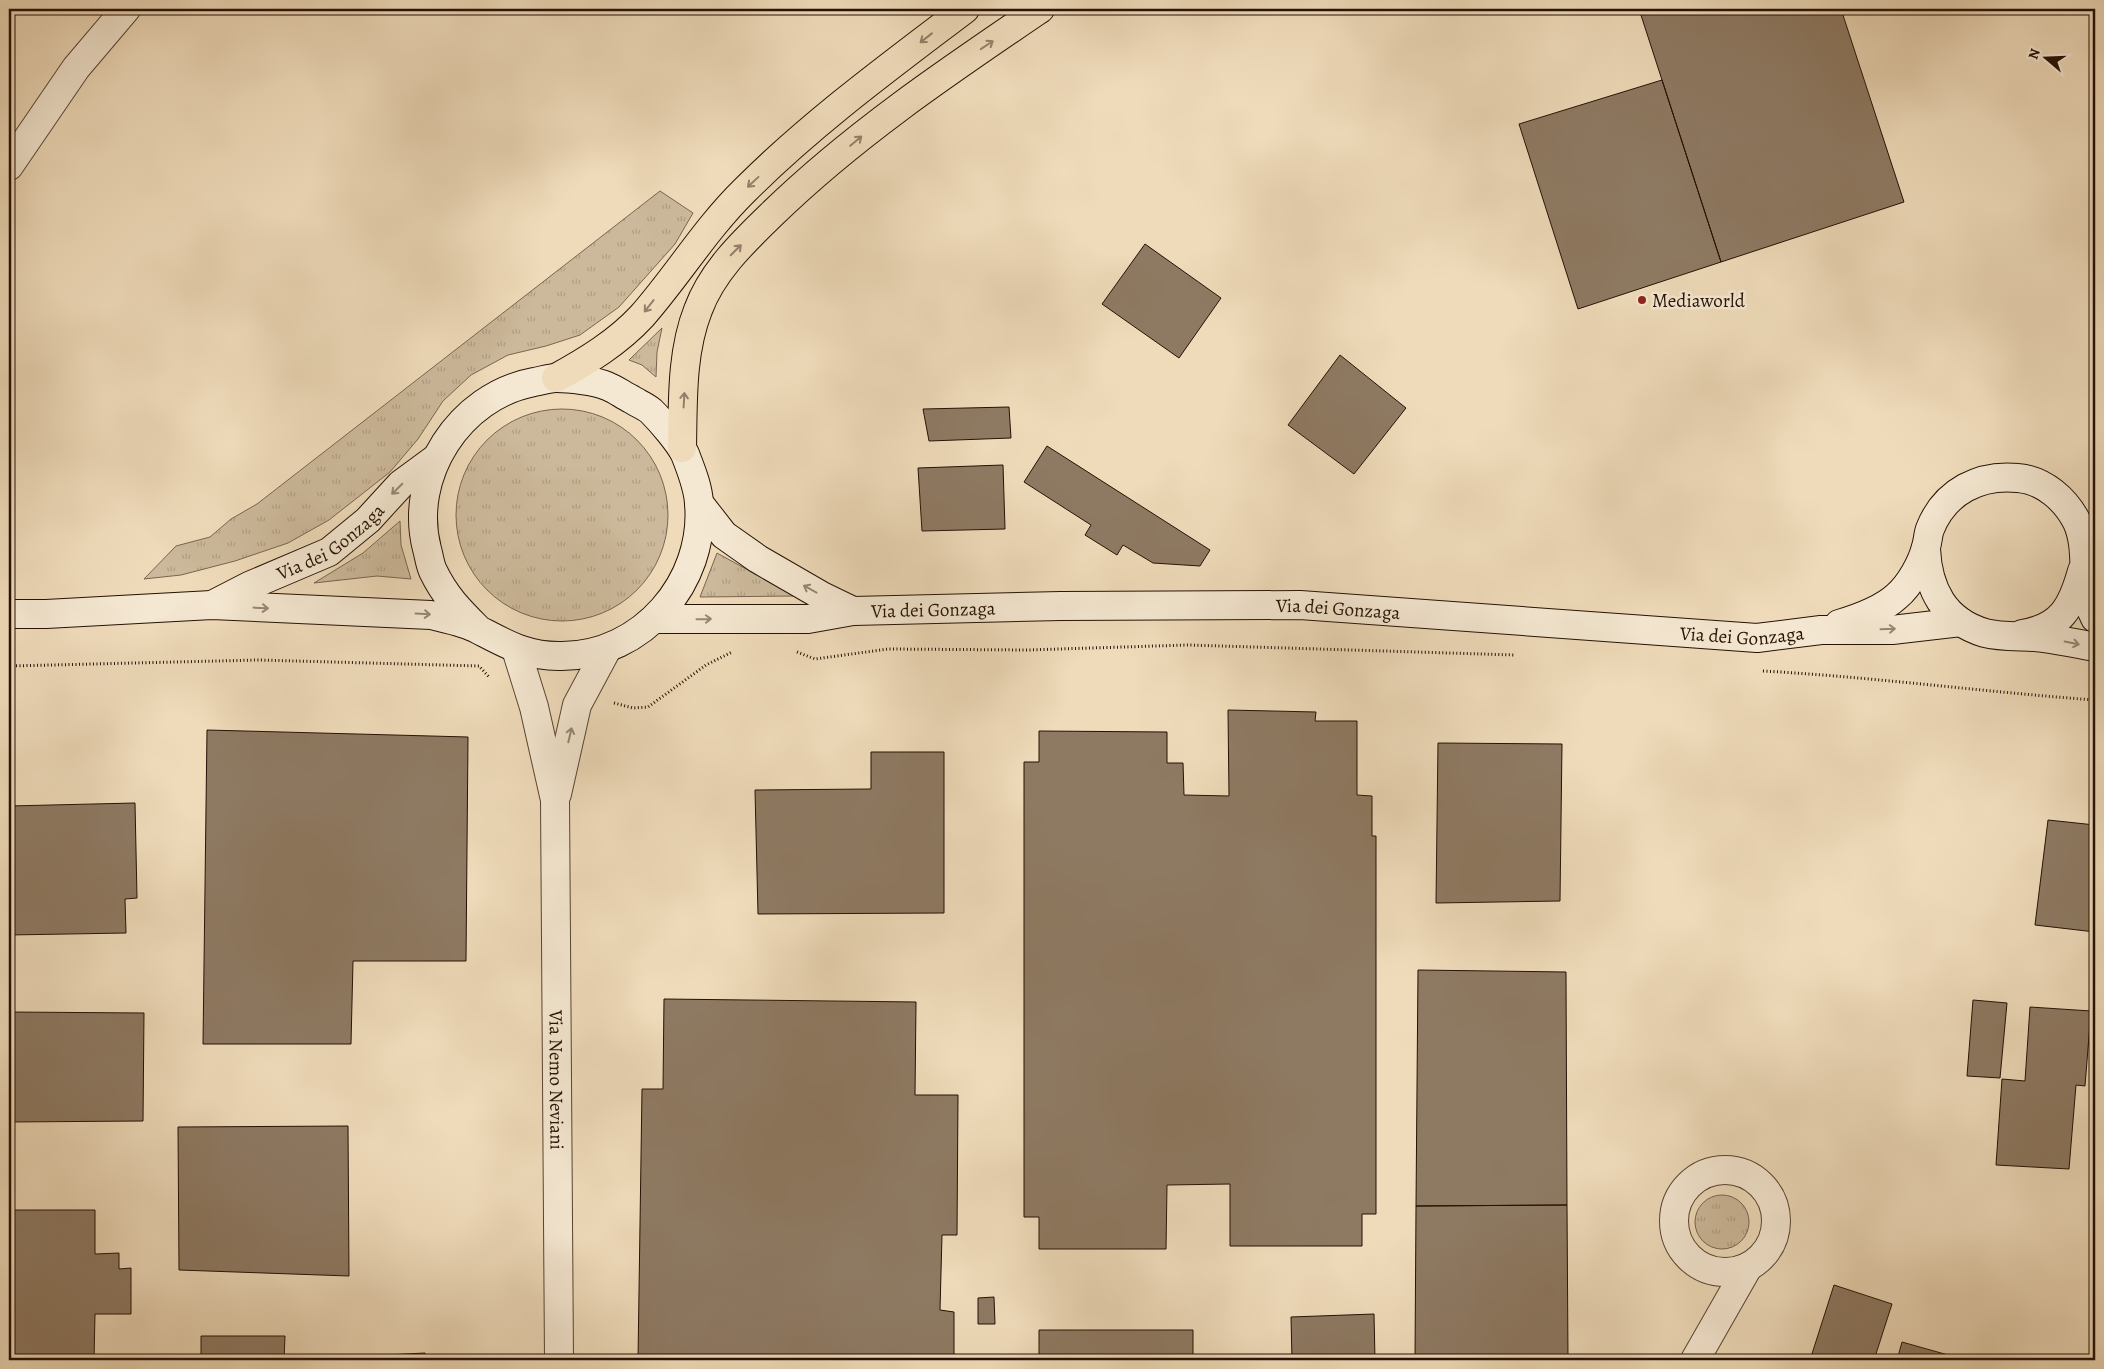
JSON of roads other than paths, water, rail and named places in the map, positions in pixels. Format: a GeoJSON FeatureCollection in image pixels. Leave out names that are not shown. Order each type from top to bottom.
{"type":"FeatureCollection","features":[{"type":"Feature","properties":{"kind":"highway"},"geometry":{"type":"LineString","coordinates":[[556,378],[594,357],[641,317],[704,237],[739,197],[789,149],[860,90],[965,9]]}},
{"type":"Feature","properties":{"kind":"highway"},"geometry":{"type":"LineString","coordinates":[[682,448],[687,351],[698,310],[730,256],[790,197],[871,128],[968,57],[1040,9]]}},
{"type":"Feature","properties":{"kind":"main road"},"geometry":{"type":"LineString","coordinates":[[9,166],[76,68],[126,9]]}},
{"type":"Feature","properties":{"kind":"main road","name":"Via dei Gonzaga"},"geometry":{"type":"LineString","coordinates":[[9,614],[46,614],[212,605],[431,615],[455,620],[478,629],[516,649],[538,655],[585,655],[607,649],[632,636],[655,619],[682,586],[697,546],[699,503],[693,475],[682,448],[650,410],[606,385],[556,378],[519,385],[484,401],[456,427],[435,459],[424,495],[423,533],[433,570],[451,603],[478,629]]}},
{"type":"Feature","properties":{"kind":"main road","name":"Via dei Gonzaga"},"geometry":{"type":"LineString","coordinates":[[212,605],[249,586],[328,552],[368,520],[401,484],[435,459]]}},
{"type":"Feature","properties":{"kind":"main road","name":"Via dei Gonzaga"},"geometry":{"type":"LineString","coordinates":[[1821,630],[1864,616],[1898,596],[1912,578],[1926,549],[1934,521],[1951,498],[1966,486],[1984,479],[2004,476],[2023,478],[2040,484],[2054,493],[2067,506],[2077,523],[2083,542],[2085,596],[2095,618]]}},
{"type":"Feature","properties":{"kind":"main road","name":"Via dei Gonzaga"},"geometry":{"type":"LineString","coordinates":[[699,503],[724,535],[758,559],[822,596],[853,611]]}},
{"type":"Feature","properties":{"kind":"main road","name":"Via dei Gonzaga"},"geometry":{"type":"LineString","coordinates":[[1926,549],[1927,570],[1933,590],[1945,608],[1961,622],[1986,633],[2056,640],[2095,647]]}},
{"type":"Feature","properties":{"kind":"main road","name":"Via dei Gonzaga"},"geometry":{"type":"LineString","coordinates":[[2013,635],[2036,631],[2052,624],[2067,611],[2077,589],[2084,562]]}},
{"type":"Feature","properties":{"kind":"main road"},"geometry":{"type":"LineString","coordinates":[[9,605],[46,614]]}},
{"type":"Feature","properties":{"kind":"main road","name":"Via dei Gonzaga"},"geometry":{"type":"LineString","coordinates":[[655,619],[808,619],[853,611],[1061,606],[1300,605],[1757,638],[1821,630],[1892,630],[1961,622]]}},
{"type":"Feature","properties":{"kind":"main road","name":"Via Nemo Neviani"},"geometry":{"type":"LineString","coordinates":[[516,649],[534,707],[555,800],[559,1360]]}},
{"type":"Feature","properties":{"kind":"main road","name":"Via Nemo Neviani"},"geometry":{"type":"LineString","coordinates":[[555,800],[577,705],[607,649]]}},
{"type":"Feature","properties":{"kind":"main road"},"geometry":{"type":"LineString","coordinates":[[1721,1169],[1739,1171],[1755,1178],[1767,1191],[1775,1207],[1776,1225],[1772,1242],[1762,1257],[1748,1267],[1728,1272],[1708,1270],[1692,1261],[1680,1248],[1674,1232],[1673,1214],[1679,1197],[1689,1183],[1704,1173],[1721,1169]]}},
{"type":"Feature","properties":{"kind":"main road"},"geometry":{"type":"LineString","coordinates":[[1695,1360],[1748,1267]]}},
{"type":"Feature","properties":{"kind":"main road"},"geometry":{"type":"LineString","coordinates":[[1708,1270],[1714,1326]]}},
{"type":"Feature","properties":{"kind":"place","name":"Mediaworld"},"geometry":{"type":"Point","coordinates":[1642,300]}}]}
